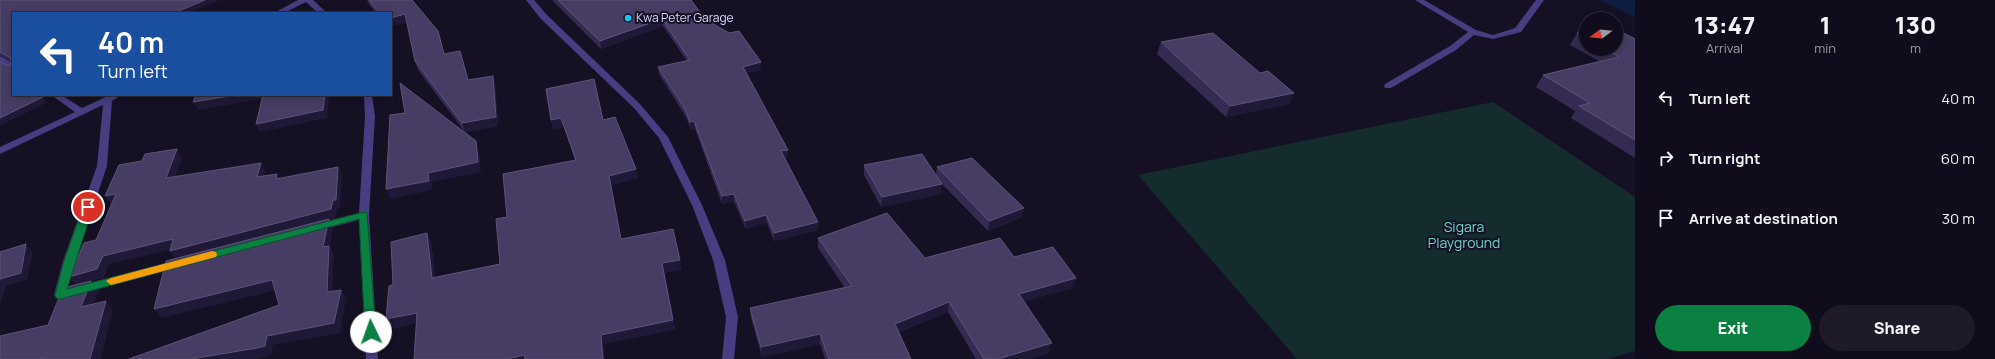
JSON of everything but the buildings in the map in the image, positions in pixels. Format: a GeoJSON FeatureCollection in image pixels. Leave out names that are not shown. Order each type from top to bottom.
{"type":"FeatureCollection","features":[{"type":"Feature","properties":{"kind":"street"},"geometry":{"type":"LineString","coordinates":[[280,12],[304,0]]}},
{"type":"Feature","properties":{"kind":"street"},"geometry":{"type":"LineString","coordinates":[[309,0],[322,12]]}},
{"type":"Feature","properties":{"kind":"street"},"geometry":{"type":"LineString","coordinates":[[530,0],[544,17],[637,106],[663,137],[697,205],[719,260],[732,317],[728,359]]}},
{"type":"Feature","properties":{"kind":"street"},"geometry":{"type":"LineString","coordinates":[[1419,0],[1473,32],[1483,36],[1493,37],[1518,30],[1540,0]]}},
{"type":"Feature","properties":{"kind":"street"},"geometry":{"type":"LineString","coordinates":[[1388,86],[1453,48],[1473,32]]}},
{"type":"Feature","properties":{"kind":"street"},"geometry":{"type":"LineString","coordinates":[[0,59],[12,66]]}},
{"type":"Feature","properties":{"kind":"street"},"geometry":{"type":"LineString","coordinates":[[56,96],[80,112]]}},
{"type":"Feature","properties":{"kind":"street"},"geometry":{"type":"LineString","coordinates":[[368,96],[370,116],[364,215],[372,359]]}},
{"type":"Feature","properties":{"kind":"street"},"geometry":{"type":"LineString","coordinates":[[0,151],[113,97]]}},
{"type":"Feature","properties":{"kind":"street"},"geometry":{"type":"LineString","coordinates":[[113,97],[102,166],[69,261],[60,295],[189,261]]}},
{"type":"Feature","properties":{"kind":"street"},"geometry":{"type":"LineString","coordinates":[[311,229],[364,215]]}},
{"type":"Feature","properties":{"kind":"green space","name":"Sigara Playground"},"geometry":{"type":"Polygon","coordinates":[[[1493,102],[1635,197],[1635,351],[1608,359],[1297,359],[1138,175],[1493,102]]]}},
{"type":"Feature","properties":{"kind":"water"},"geometry":{"type":"Polygon","coordinates":[[[1600,0],[1635,0],[1635,17],[1600,0]]]}},
{"type":"Feature","properties":{"kind":"slow traffic"},"geometry":{"type":"LineString","coordinates":[[111,281],[212,255]]}},
{"type":"Feature","properties":{"kind":"place","name":"Kwa Peter Garage"},"geometry":{"type":"Point","coordinates":[628,18]}},
{"type":"Feature","properties":{"kind":"route"},"geometry":{"type":"LineString","coordinates":[[88,207],[69,261],[60,295],[364,215],[371,332]]}}]}
